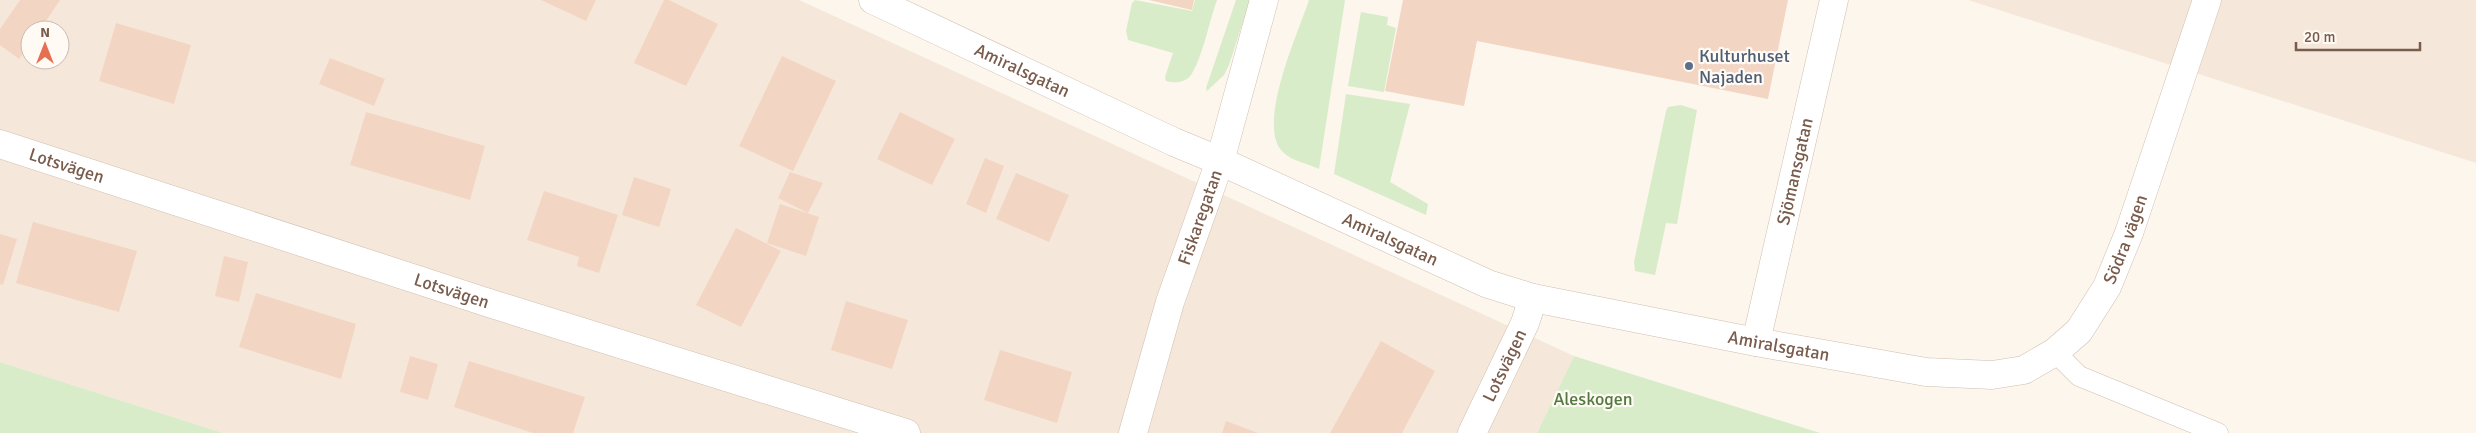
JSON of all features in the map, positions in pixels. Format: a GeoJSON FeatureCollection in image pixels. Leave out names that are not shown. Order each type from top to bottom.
{"type":"FeatureCollection","features":[{"type":"Feature","properties":{"kind":"street","name":"Amiralsgatan"},"geometry":{"type":"LineString","coordinates":[[873,0],[1174,142],[1220,161],[1488,284],[1533,298],[1756,342],[1941,374]]}},
{"type":"Feature","properties":{"kind":"street","name":"Fiskaregatan"},"geometry":{"type":"LineString","coordinates":[[1133,433],[1170,302],[1220,161],[1264,0]]}},
{"type":"Feature","properties":{"kind":"street","name":"Sjömansgatan"},"geometry":{"type":"LineString","coordinates":[[1756,342],[1834,0]]}},
{"type":"Feature","properties":{"kind":"street","name":"Södra vägen"},"geometry":{"type":"LineString","coordinates":[[1941,374],[1992,375],[2024,370],[2055,352],[2079,331],[2107,287],[2129,234],[2207,0]]}},
{"type":"Feature","properties":{"kind":"street","name":"Lotsvägen"},"geometry":{"type":"LineString","coordinates":[[0,144],[492,304],[906,433]]}},
{"type":"Feature","properties":{"kind":"street","name":"Lotsvägen"},"geometry":{"type":"LineString","coordinates":[[1472,433],[1525,323],[1533,298]]}},
{"type":"Feature","properties":{"kind":"lane"},"geometry":{"type":"LineString","coordinates":[[2055,352],[2079,376],[2218,433]]}},
{"type":"Feature","properties":{"kind":"shaded area"},"geometry":{"type":"Polygon","coordinates":[[[0,0],[799,0],[1574,356],[1537,433],[223,433],[0,362],[0,0]]]}},
{"type":"Feature","properties":{"kind":"shaded area"},"geometry":{"type":"Polygon","coordinates":[[[1968,0],[2476,0],[2476,163],[1968,0]]]}},
{"type":"Feature","properties":{"kind":"green space"},"geometry":{"type":"Polygon","coordinates":[[[1135,0],[1192,11],[1195,0],[1217,0],[1199,59],[1191,75],[1183,81],[1166,81],[1165,77],[1173,53],[1128,40],[1126,31],[1132,3],[1135,0]]]}},
{"type":"Feature","properties":{"kind":"green space"},"geometry":{"type":"Polygon","coordinates":[[[1236,0],[1250,0],[1229,65],[1224,75],[1207,91],[1206,88],[1236,0]]]}},
{"type":"Feature","properties":{"kind":"green space"},"geometry":{"type":"Polygon","coordinates":[[[1309,0],[1345,0],[1319,169],[1284,153],[1276,141],[1274,123],[1276,102],[1282,79],[1309,0]]]}},
{"type":"Feature","properties":{"kind":"green space"},"geometry":{"type":"Polygon","coordinates":[[[1361,12],[1388,17],[1387,25],[1396,28],[1384,92],[1348,86],[1361,12]]]}},
{"type":"Feature","properties":{"kind":"green space"},"geometry":{"type":"Polygon","coordinates":[[[1346,94],[1410,104],[1390,182],[1428,204],[1426,215],[1334,174],[1346,94]]]}},
{"type":"Feature","properties":{"kind":"green space"},"geometry":{"type":"Polygon","coordinates":[[[1681,105],[1697,110],[1677,224],[1666,223],[1655,275],[1635,271],[1634,262],[1666,111],[1668,107],[1681,105]]]}},
{"type":"Feature","properties":{"kind":"green space","name":"Aleskogen"},"geometry":{"type":"Polygon","coordinates":[[[1574,356],[1820,433],[1537,433],[1574,356]]]}},
{"type":"Feature","properties":{"kind":"green space"},"geometry":{"type":"Polygon","coordinates":[[[0,362],[223,433],[0,433],[0,362]]]}},
{"type":"Feature","properties":{"kind":"building"},"geometry":{"type":"Polygon","coordinates":[[[20,0],[60,0],[47,20],[20,20],[19,59],[0,45],[0,29],[20,0]]]}},
{"type":"Feature","properties":{"kind":"building"},"geometry":{"type":"Polygon","coordinates":[[[541,0],[596,0],[586,21],[541,0]]]}},
{"type":"Feature","properties":{"kind":"building"},"geometry":{"type":"Polygon","coordinates":[[[664,0],[669,0],[718,24],[686,86],[634,63],[664,0]]]}},
{"type":"Feature","properties":{"kind":"building"},"geometry":{"type":"Polygon","coordinates":[[[1149,0],[1194,0],[1192,10],[1149,0]]]}},
{"type":"Feature","properties":{"kind":"building","name":"Kulturhuset Najaden"},"geometry":{"type":"Polygon","coordinates":[[[1403,0],[1788,0],[1768,99],[1477,41],[1464,106],[1385,91],[1403,0]]]}},
{"type":"Feature","properties":{"kind":"building"},"geometry":{"type":"Polygon","coordinates":[[[116,23],[191,45],[174,104],[99,81],[116,23]]]}},
{"type":"Feature","properties":{"kind":"building"},"geometry":{"type":"Polygon","coordinates":[[[782,56],[836,81],[793,171],[739,146],[782,56]]]}},
{"type":"Feature","properties":{"kind":"building"},"geometry":{"type":"Polygon","coordinates":[[[330,58],[385,79],[374,106],[319,84],[330,58]]]}},
{"type":"Feature","properties":{"kind":"building"},"geometry":{"type":"Polygon","coordinates":[[[366,112],[485,146],[470,200],[350,165],[366,112]]]}},
{"type":"Feature","properties":{"kind":"building"},"geometry":{"type":"Polygon","coordinates":[[[900,112],[955,139],[932,185],[877,159],[900,112]]]}},
{"type":"Feature","properties":{"kind":"building"},"geometry":{"type":"Polygon","coordinates":[[[985,158],[1004,166],[986,213],[966,204],[985,158]]]}},
{"type":"Feature","properties":{"kind":"building"},"geometry":{"type":"Polygon","coordinates":[[[790,172],[823,183],[808,213],[778,198],[790,172]]]}},
{"type":"Feature","properties":{"kind":"building"},"geometry":{"type":"Polygon","coordinates":[[[1016,173],[1069,195],[1049,242],[996,219],[1016,173]]]}},
{"type":"Feature","properties":{"kind":"building"},"geometry":{"type":"Polygon","coordinates":[[[634,177],[671,189],[659,227],[622,215],[634,177]]]}},
{"type":"Feature","properties":{"kind":"building"},"geometry":{"type":"Polygon","coordinates":[[[544,191],[618,215],[599,273],[577,266],[579,257],[527,240],[544,191]]]}},
{"type":"Feature","properties":{"kind":"building"},"geometry":{"type":"Polygon","coordinates":[[[780,204],[819,217],[806,256],[767,243],[780,204]]]}},
{"type":"Feature","properties":{"kind":"building"},"geometry":{"type":"Polygon","coordinates":[[[33,222],[137,251],[119,312],[16,283],[33,222]]]}},
{"type":"Feature","properties":{"kind":"building"},"geometry":{"type":"Polygon","coordinates":[[[736,228],[781,251],[741,327],[696,305],[736,228]]]}},
{"type":"Feature","properties":{"kind":"building"},"geometry":{"type":"Polygon","coordinates":[[[0,234],[17,239],[3,285],[0,284],[0,234]]]}},
{"type":"Feature","properties":{"kind":"building"},"geometry":{"type":"Polygon","coordinates":[[[224,256],[248,262],[239,302],[215,296],[224,256]]]}},
{"type":"Feature","properties":{"kind":"building"},"geometry":{"type":"Polygon","coordinates":[[[256,293],[356,324],[341,379],[239,347],[256,293]]]}},
{"type":"Feature","properties":{"kind":"building"},"geometry":{"type":"Polygon","coordinates":[[[846,301],[908,320],[892,369],[831,350],[846,301]]]}},
{"type":"Feature","properties":{"kind":"building"},"geometry":{"type":"Polygon","coordinates":[[[1381,341],[1435,371],[1402,433],[1330,433],[1381,341]]]}},
{"type":"Feature","properties":{"kind":"building"},"geometry":{"type":"Polygon","coordinates":[[[1000,350],[1072,372],[1057,423],[984,400],[1000,350]]]}},
{"type":"Feature","properties":{"kind":"building"},"geometry":{"type":"Polygon","coordinates":[[[410,356],[438,364],[428,400],[400,392],[410,356]]]}},
{"type":"Feature","properties":{"kind":"building"},"geometry":{"type":"Polygon","coordinates":[[[469,361],[585,397],[573,433],[533,433],[454,407],[469,361]]]}},
{"type":"Feature","properties":{"kind":"building"},"geometry":{"type":"Polygon","coordinates":[[[1226,421],[1258,433],[1222,433],[1226,421]]]}},
{"type":"Feature","properties":{"kind":"place","name":"Kulturhuset Najaden"},"geometry":{"type":"Point","coordinates":[1689,66]}}]}
